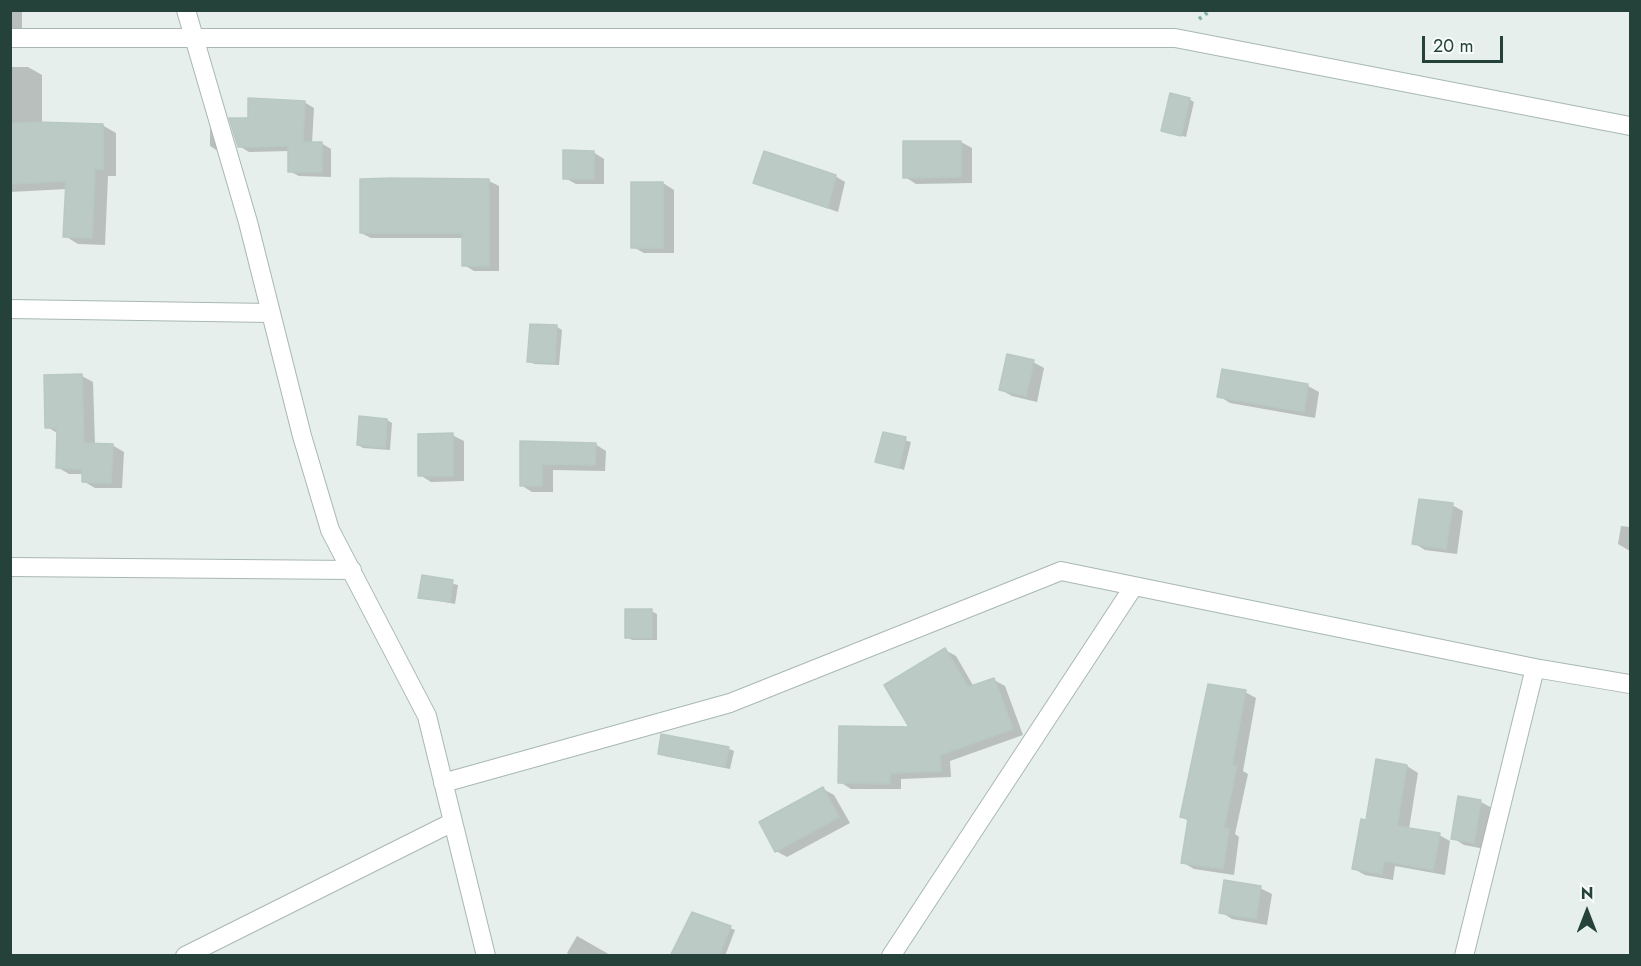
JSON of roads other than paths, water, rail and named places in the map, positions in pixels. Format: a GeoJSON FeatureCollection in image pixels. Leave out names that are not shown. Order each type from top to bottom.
{"type":"FeatureCollection","features":[{"type":"Feature","properties":{"kind":"street"},"geometry":{"type":"LineString","coordinates":[[186,10],[248,222],[302,436],[330,530],[427,716],[486,956]]}},
{"type":"Feature","properties":{"kind":"street"},"geometry":{"type":"LineString","coordinates":[[10,38],[194,36],[1174,38],[1630,126]]}},
{"type":"Feature","properties":{"kind":"street"},"geometry":{"type":"LineString","coordinates":[[10,309],[270,313]]}},
{"type":"Feature","properties":{"kind":"street"},"geometry":{"type":"LineString","coordinates":[[10,567],[352,570]]}},
{"type":"Feature","properties":{"kind":"street"},"geometry":{"type":"LineString","coordinates":[[443,783],[730,703],[1061,571],[1535,668],[1630,684]]}},
{"type":"Feature","properties":{"kind":"street"},"geometry":{"type":"LineString","coordinates":[[891,956],[1134,586]]}},
{"type":"Feature","properties":{"kind":"street"},"geometry":{"type":"LineString","coordinates":[[1464,956],[1535,668]]}},
{"type":"Feature","properties":{"kind":"street"},"geometry":{"type":"LineString","coordinates":[[185,956],[453,822]]}}]}
